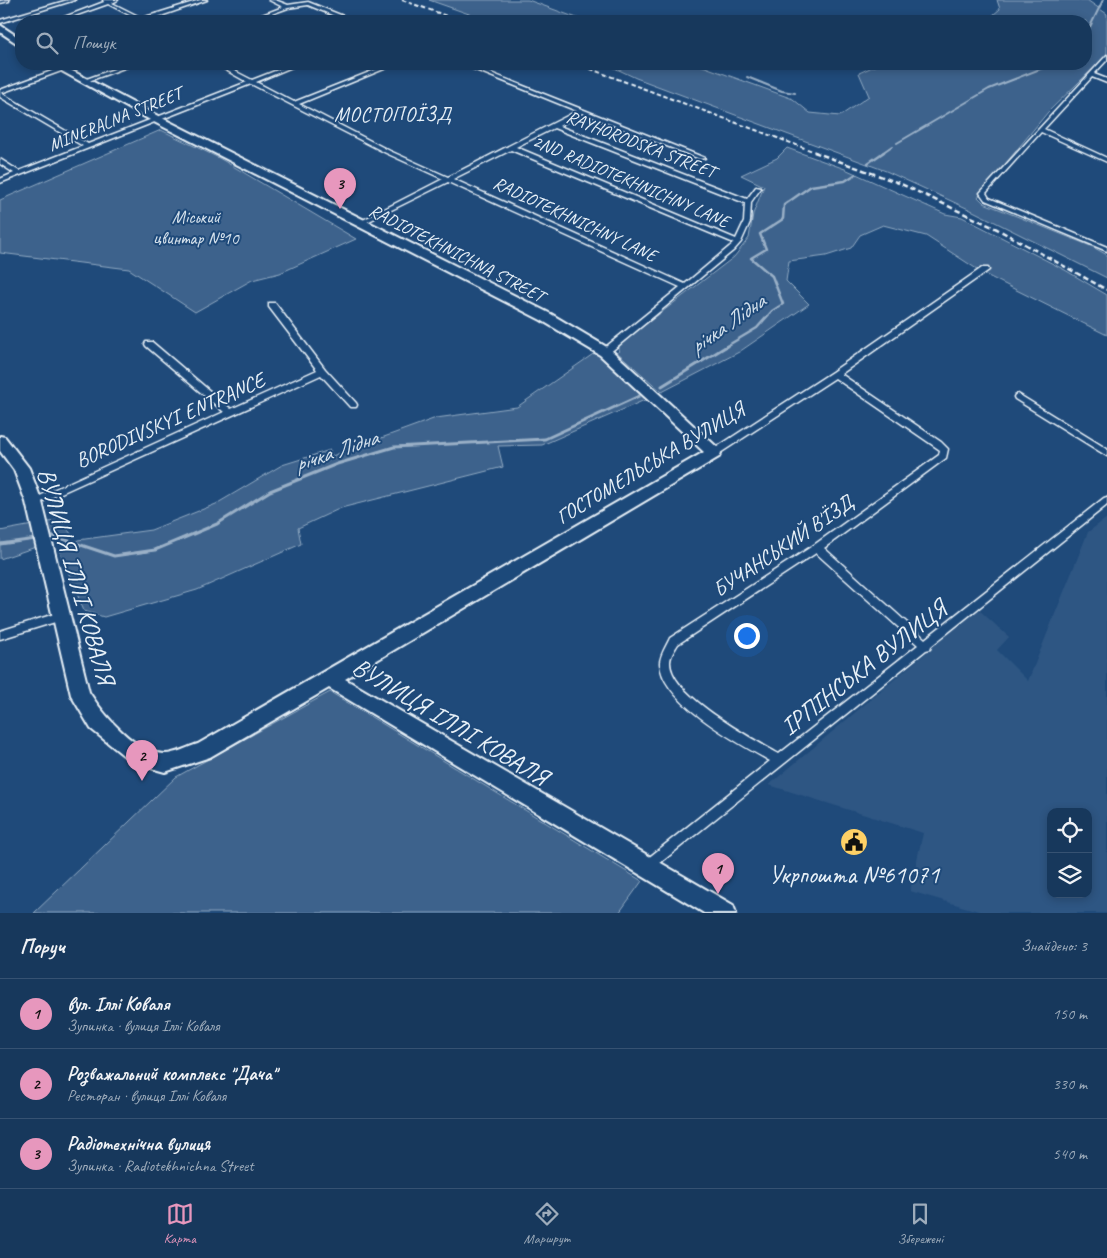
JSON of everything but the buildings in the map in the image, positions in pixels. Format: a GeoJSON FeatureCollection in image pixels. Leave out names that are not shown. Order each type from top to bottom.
{"type":"FeatureCollection","features":[{"type":"Feature","properties":{"kind":"main road"},"geometry":{"type":"LineString","coordinates":[[0,28],[15,35]]}},
{"type":"Feature","properties":{"kind":"main road","name":"RADIOTEKHNICHNA STREET"},"geometry":{"type":"LineString","coordinates":[[62,70],[546,318],[605,352],[714,453]]}},
{"type":"Feature","properties":{"kind":"main road","name":"ВУЛИЦЯ ІЛЛІ КОВАЛЯ"},"geometry":{"type":"LineString","coordinates":[[0,441],[21,468],[34,502],[80,695],[98,723],[140,757],[165,763],[202,751],[329,679],[725,913]]}},
{"type":"Feature","properties":{"kind":"main road","name":"ГОСТОМЕЛЬСЬКА ВУЛИЦЯ"},"geometry":{"type":"LineString","coordinates":[[329,679],[714,453]]}},
{"type":"Feature","properties":{"kind":"street"},"geometry":{"type":"LineString","coordinates":[[0,2],[7,0]]}},
{"type":"Feature","properties":{"kind":"street"},"geometry":{"type":"LineString","coordinates":[[23,15],[73,0]]}},
{"type":"Feature","properties":{"kind":"street"},"geometry":{"type":"LineString","coordinates":[[71,15],[105,1],[116,0]]}},
{"type":"Feature","properties":{"kind":"street"},"geometry":{"type":"LineString","coordinates":[[161,15],[205,0]]}},
{"type":"Feature","properties":{"kind":"street"},"geometry":{"type":"LineString","coordinates":[[271,0],[287,7]]}},
{"type":"Feature","properties":{"kind":"street"},"geometry":{"type":"LineString","coordinates":[[105,1],[132,15]]}},
{"type":"Feature","properties":{"kind":"street"},"geometry":{"type":"LineString","coordinates":[[265,15],[305,2],[336,15]]}},
{"type":"Feature","properties":{"kind":"street"},"geometry":{"type":"LineString","coordinates":[[0,22],[15,17]]}},
{"type":"Feature","properties":{"kind":"street"},"geometry":{"type":"LineString","coordinates":[[1107,57],[983,193],[987,199],[1107,249]]}},
{"type":"Feature","properties":{"kind":"street"},"geometry":{"type":"LineString","coordinates":[[0,93],[50,70]]}},
{"type":"Feature","properties":{"kind":"street"},"geometry":{"type":"LineString","coordinates":[[84,82],[116,70]]}},
{"type":"Feature","properties":{"kind":"street"},"geometry":{"type":"LineString","coordinates":[[228,70],[388,152],[450,178]]}},
{"type":"Feature","properties":{"kind":"street","name":"MINERALNA STREET"},"geometry":{"type":"LineString","coordinates":[[0,181],[281,70]]}},
{"type":"Feature","properties":{"kind":"street"},"geometry":{"type":"LineString","coordinates":[[293,104],[379,70]]}},
{"type":"Feature","properties":{"kind":"street","name":"RAYHORODSKA STREET"},"geometry":{"type":"LineString","coordinates":[[479,70],[702,158]]}},
{"type":"Feature","properties":{"kind":"street"},"geometry":{"type":"LineString","coordinates":[[1091,75],[1107,81]]}},
{"type":"Feature","properties":{"kind":"street"},"geometry":{"type":"LineString","coordinates":[[0,93],[87,146]]}},
{"type":"Feature","properties":{"kind":"street","name":"RAYHORODSKA STREET"},"geometry":{"type":"LineString","coordinates":[[554,126],[582,111]]}},
{"type":"Feature","properties":{"kind":"street"},"geometry":{"type":"LineString","coordinates":[[361,223],[554,126]]}},
{"type":"Feature","properties":{"kind":"street","name":"RAYHORODSKA STREET"},"geometry":{"type":"LineString","coordinates":[[554,126],[748,202]]}},
{"type":"Feature","properties":{"kind":"street"},"geometry":{"type":"LineString","coordinates":[[1041,130],[1107,160]]}},
{"type":"Feature","properties":{"kind":"street","name":"2ND RADIOTEKHNICHNY LANE"},"geometry":{"type":"LineString","coordinates":[[512,148],[738,242]]}},
{"type":"Feature","properties":{"kind":"street"},"geometry":{"type":"LineString","coordinates":[[0,160],[19,174]]}},
{"type":"Feature","properties":{"kind":"street","name":"RADIOTEKHNICHNY LANE"},"geometry":{"type":"LineString","coordinates":[[450,178],[686,287]]}},
{"type":"Feature","properties":{"kind":"street"},"geometry":{"type":"LineString","coordinates":[[605,352],[686,287],[738,242],[747,222],[748,202],[758,188]]}},
{"type":"Feature","properties":{"kind":"street","name":"ГОСТОМЕЛЬСЬКА ВУЛИЦЯ"},"geometry":{"type":"LineString","coordinates":[[714,453],[835,374],[985,270]]}},
{"type":"Feature","properties":{"kind":"street"},"geometry":{"type":"LineString","coordinates":[[272,305],[322,371],[352,405]]}},
{"type":"Feature","properties":{"kind":"street"},"geometry":{"type":"LineString","coordinates":[[149,344],[229,412]]}},
{"type":"Feature","properties":{"kind":"street","name":"BORODIVSKYI ENTRANCE"},"geometry":{"type":"LineString","coordinates":[[34,502],[322,371]]}},
{"type":"Feature","properties":{"kind":"street","name":"БУЧАНСЬКИЙ В'ЇЗД"},"geometry":{"type":"LineString","coordinates":[[779,760],[714,722],[679,690],[668,676],[665,662],[674,641],[817,548],[936,463],[943,456],[944,449],[835,374]]}},
{"type":"Feature","properties":{"kind":"street"},"geometry":{"type":"LineString","coordinates":[[1018,397],[1107,453]]}},
{"type":"Feature","properties":{"kind":"street","name":"ІРПІНСЬКА ВУЛИЦЯ"},"geometry":{"type":"LineString","coordinates":[[646,867],[1107,500]]}},
{"type":"Feature","properties":{"kind":"street"},"geometry":{"type":"LineString","coordinates":[[817,548],[926,646]]}},
{"type":"Feature","properties":{"kind":"street"},"geometry":{"type":"LineString","coordinates":[[0,635],[61,616]]}},
{"type":"Feature","properties":{"kind":"shaded area"},"geometry":{"type":"Polygon","coordinates":[[[1107,518],[1107,913],[985,913],[910,891],[923,833],[769,785],[978,609],[1009,637],[997,650],[1028,681],[1088,532],[1107,518]]]}},
{"type":"Feature","properties":{"kind":"green space"},"geometry":{"type":"Polygon","coordinates":[[[429,0],[528,0],[569,15],[472,15],[429,0]]]}},
{"type":"Feature","properties":{"kind":"green space"},"geometry":{"type":"Polygon","coordinates":[[[997,0],[1087,0],[1107,14],[1107,55],[1092,69],[1092,15],[993,15],[1000,9],[997,0]]]}},
{"type":"Feature","properties":{"kind":"green space"},"geometry":{"type":"Polygon","coordinates":[[[619,70],[713,70],[793,99],[810,113],[840,116],[869,96],[859,73],[866,70],[1091,70],[1048,112],[978,197],[984,203],[1093,247],[1107,255],[1107,278],[973,211],[886,171],[619,70]]]}},
{"type":"Feature","properties":{"kind":"green space","name":"Міський цвинтар №10"},"geometry":{"type":"Polygon","coordinates":[[[161,130],[219,158],[356,239],[280,273],[252,280],[195,312],[129,269],[0,253],[0,200],[161,130]]]}},
{"type":"Feature","properties":{"kind":"green space"},"geometry":{"type":"Polygon","coordinates":[[[787,148],[845,169],[945,214],[962,217],[1065,270],[1107,295],[1107,335],[986,275],[926,236],[883,225],[860,235],[851,248],[826,256],[789,261],[786,281],[809,304],[739,352],[662,392],[618,353],[620,344],[734,257],[749,238],[753,214],[764,186],[741,175],[777,158],[787,148]]]}},
{"type":"Feature","properties":{"kind":"green space"},"geometry":{"type":"Polygon","coordinates":[[[596,352],[647,399],[542,445],[498,446],[503,467],[341,508],[298,528],[301,544],[197,590],[104,617],[84,611],[60,552],[78,540],[151,530],[216,504],[282,465],[330,450],[332,456],[436,418],[517,407],[596,352]]]}},
{"type":"Feature","properties":{"kind":"green space"},"geometry":{"type":"Polygon","coordinates":[[[60,520],[72,535],[0,559],[0,531],[60,520]]]}},
{"type":"Feature","properties":{"kind":"green space"},"geometry":{"type":"Polygon","coordinates":[[[330,692],[642,881],[619,913],[34,913],[176,777],[330,692]]]}},
{"type":"Feature","properties":{"kind":"waterway","name":"річка Лідна"},"geometry":{"type":"LineString","coordinates":[[1092,23],[1103,0]]}},
{"type":"Feature","properties":{"kind":"waterway","name":"річка Лідна"},"geometry":{"type":"LineString","coordinates":[[897,143],[989,89],[1038,70]]}},
{"type":"Feature","properties":{"kind":"waterway"},"geometry":{"type":"LineString","coordinates":[[747,77],[782,91],[795,93]]}},
{"type":"Feature","properties":{"kind":"waterway","name":"річка Лідна"},"geometry":{"type":"LineString","coordinates":[[882,153],[892,146]]}},
{"type":"Feature","properties":{"kind":"waterway","name":"річка Лідна"},"geometry":{"type":"LineString","coordinates":[[868,163],[884,152]]}},
{"type":"Feature","properties":{"kind":"waterway","name":"річка Лідна"},"geometry":{"type":"LineString","coordinates":[[725,347],[757,328],[772,311],[783,304],[772,276],[751,258],[766,249],[760,234],[783,219],[784,205],[811,186],[845,181],[856,174]]}},
{"type":"Feature","properties":{"kind":"waterway","name":"річка Лідна"},"geometry":{"type":"LineString","coordinates":[[662,386],[727,346]]}},
{"type":"Feature","properties":{"kind":"waterway","name":"річка Лідна"},"geometry":{"type":"LineString","coordinates":[[54,536],[114,556],[155,550],[217,524],[270,491],[337,464],[394,447],[545,439],[639,396]]}},
{"type":"Feature","properties":{"kind":"waterway","name":"річка Лідна"},"geometry":{"type":"LineString","coordinates":[[0,544],[36,539]]}},
{"type":"Feature","properties":{"kind":"railway"},"geometry":{"type":"LineString","coordinates":[[402,0],[444,15]]}},
{"type":"Feature","properties":{"kind":"railway"},"geometry":{"type":"LineString","coordinates":[[593,70],[818,153]]}},
{"type":"Feature","properties":{"kind":"railway"},"geometry":{"type":"LineString","coordinates":[[814,152],[899,183],[997,229],[1107,290]]}},
{"type":"Feature","properties":{"kind":"place","name":"Радіотехнічна вулиця"},"geometry":{"type":"Point","coordinates":[340,209]}},
{"type":"Feature","properties":{"kind":"place","name":"Розважальний комплекс \"Дача\""},"geometry":{"type":"Point","coordinates":[142,781]}},
{"type":"Feature","properties":{"kind":"place","name":"Укрпошта №61071"},"geometry":{"type":"Point","coordinates":[854,842]}},
{"type":"Feature","properties":{"kind":"place","name":"вул. Іллі Коваля"},"geometry":{"type":"Point","coordinates":[718,894]}},
{"type":"Feature","properties":{"kind":"district","name":"МОСТОПОЇЗД"},"geometry":{"type":"Point","coordinates":[393,114]}}]}
